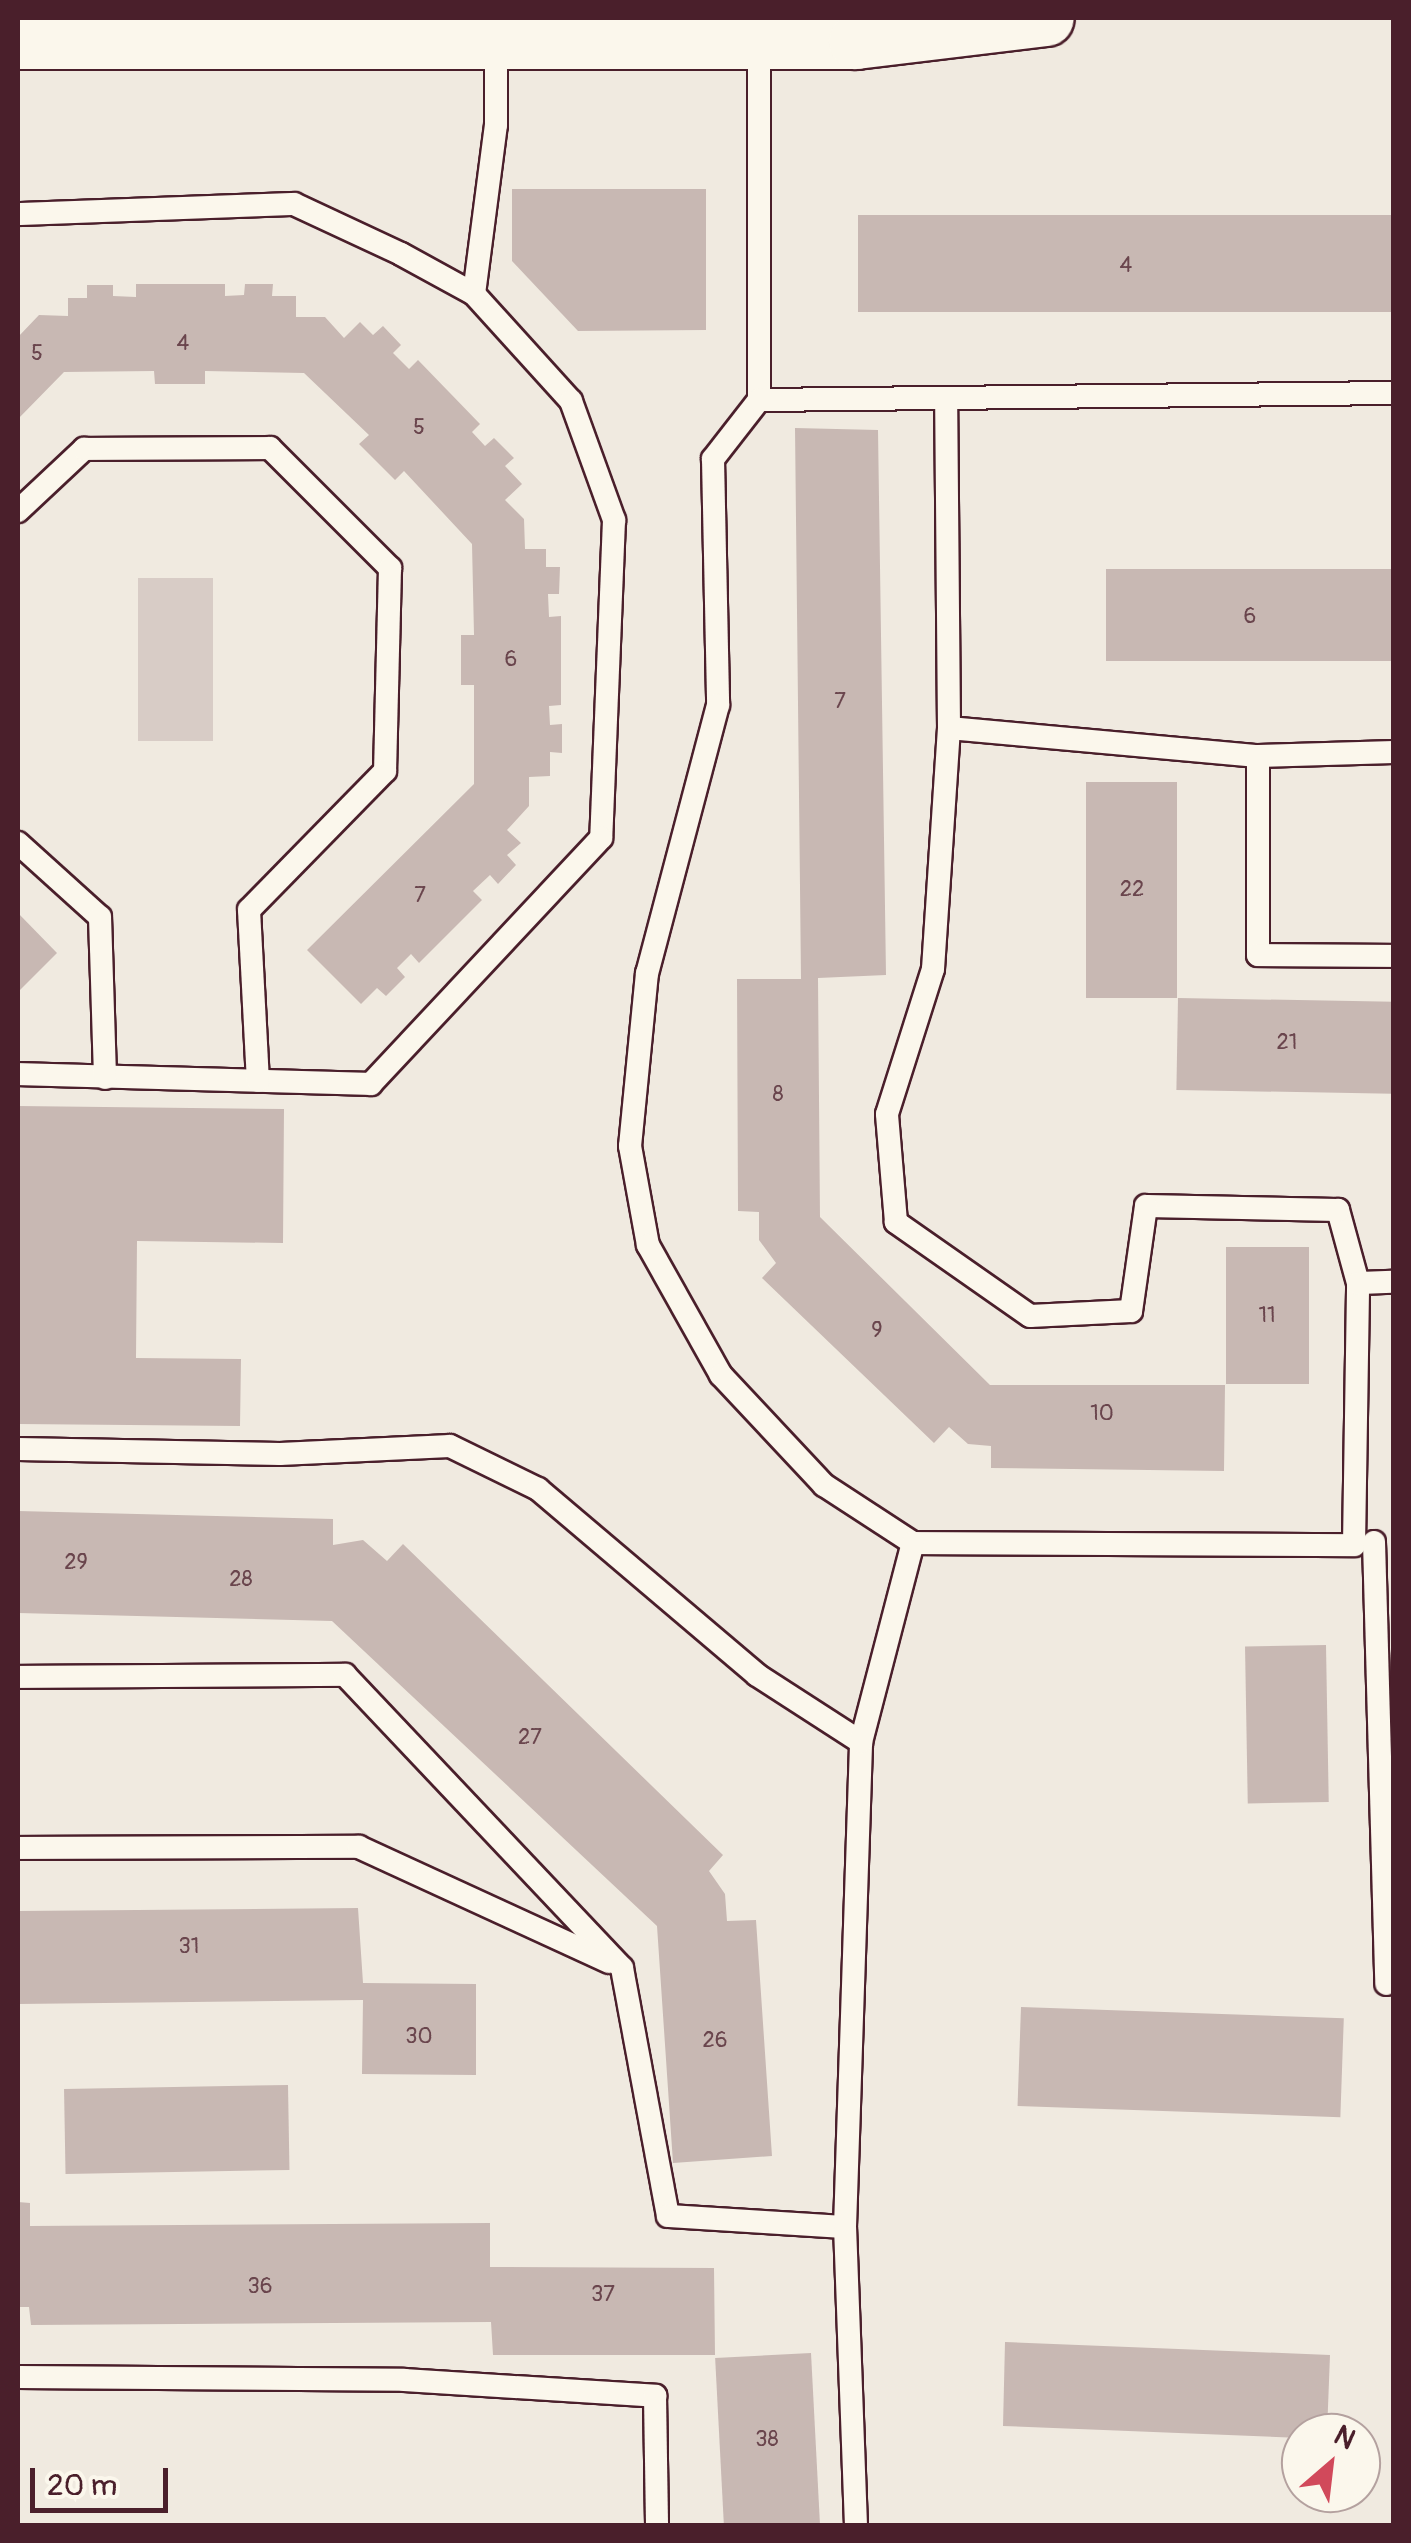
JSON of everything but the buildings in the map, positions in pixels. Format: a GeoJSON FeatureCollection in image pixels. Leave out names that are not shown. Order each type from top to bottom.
{"type":"FeatureCollection","features":[{"type":"Feature","properties":{"kind":"main road"},"geometry":{"type":"LineString","coordinates":[[18,42],[856,41],[1046,18]]}},
{"type":"Feature","properties":{"kind":"lane"},"geometry":{"type":"LineString","coordinates":[[474,294],[496,125],[496,40]]}},
{"type":"Feature","properties":{"kind":"lane"},"geometry":{"type":"LineString","coordinates":[[759,41],[760,400],[713,459],[718,704],[647,973],[630,1146],[648,1245],[721,1375],[824,1485],[913,1542],[1374,1543]]}},
{"type":"Feature","properties":{"kind":"lane"},"geometry":{"type":"LineString","coordinates":[[18,214],[294,204],[474,294],[572,402],[614,520],[600,838],[372,1084],[18,1074]]}},
{"type":"Feature","properties":{"kind":"lane"},"geometry":{"type":"LineString","coordinates":[[760,400],[1394,392]]}},
{"type":"Feature","properties":{"kind":"lane"},"geometry":{"type":"LineString","coordinates":[[946,400],[950,728],[932,969],[887,1114],[896,1222],[1030,1316],[1131,1311],[1146,1206],[1338,1210],[1358,1282],[1374,1543],[1386,1984]]}},
{"type":"Feature","properties":{"kind":"lane"},"geometry":{"type":"LineString","coordinates":[[18,511],[84,449],[270,448],[390,568],[384,771],[248,910],[258,1080]]}},
{"type":"Feature","properties":{"kind":"lane"},"geometry":{"type":"LineString","coordinates":[[950,728],[1258,756],[1394,752]]}},
{"type":"Feature","properties":{"kind":"lane"},"geometry":{"type":"LineString","coordinates":[[1258,756],[1258,955],[1394,956]]}},
{"type":"Feature","properties":{"kind":"lane"},"geometry":{"type":"LineString","coordinates":[[18,843],[100,917],[105,1078]]}},
{"type":"Feature","properties":{"kind":"lane"},"geometry":{"type":"LineString","coordinates":[[1358,1282],[1394,1282]]}},
{"type":"Feature","properties":{"kind":"lane"},"geometry":{"type":"LineString","coordinates":[[18,1449],[280,1454],[450,1446],[538,1489],[757,1675],[862,1742]]}},
{"type":"Feature","properties":{"kind":"lane"},"geometry":{"type":"LineString","coordinates":[[856,2526],[845,2227],[862,1742],[913,1542]]}},
{"type":"Feature","properties":{"kind":"lane"},"geometry":{"type":"LineString","coordinates":[[18,1677],[345,1675],[622,1968],[668,2216],[845,2227]]}},
{"type":"Feature","properties":{"kind":"lane"},"geometry":{"type":"LineString","coordinates":[[18,1848],[359,1847],[622,1968]]}},
{"type":"Feature","properties":{"kind":"lane"},"geometry":{"type":"LineString","coordinates":[[18,2377],[404,2380],[654,2396],[656,2526]]}},
{"type":"Feature","properties":{"kind":"shaded area"},"geometry":{"type":"Polygon","coordinates":[[[138,578],[213,578],[213,741],[138,741],[138,578]]]}}]}
